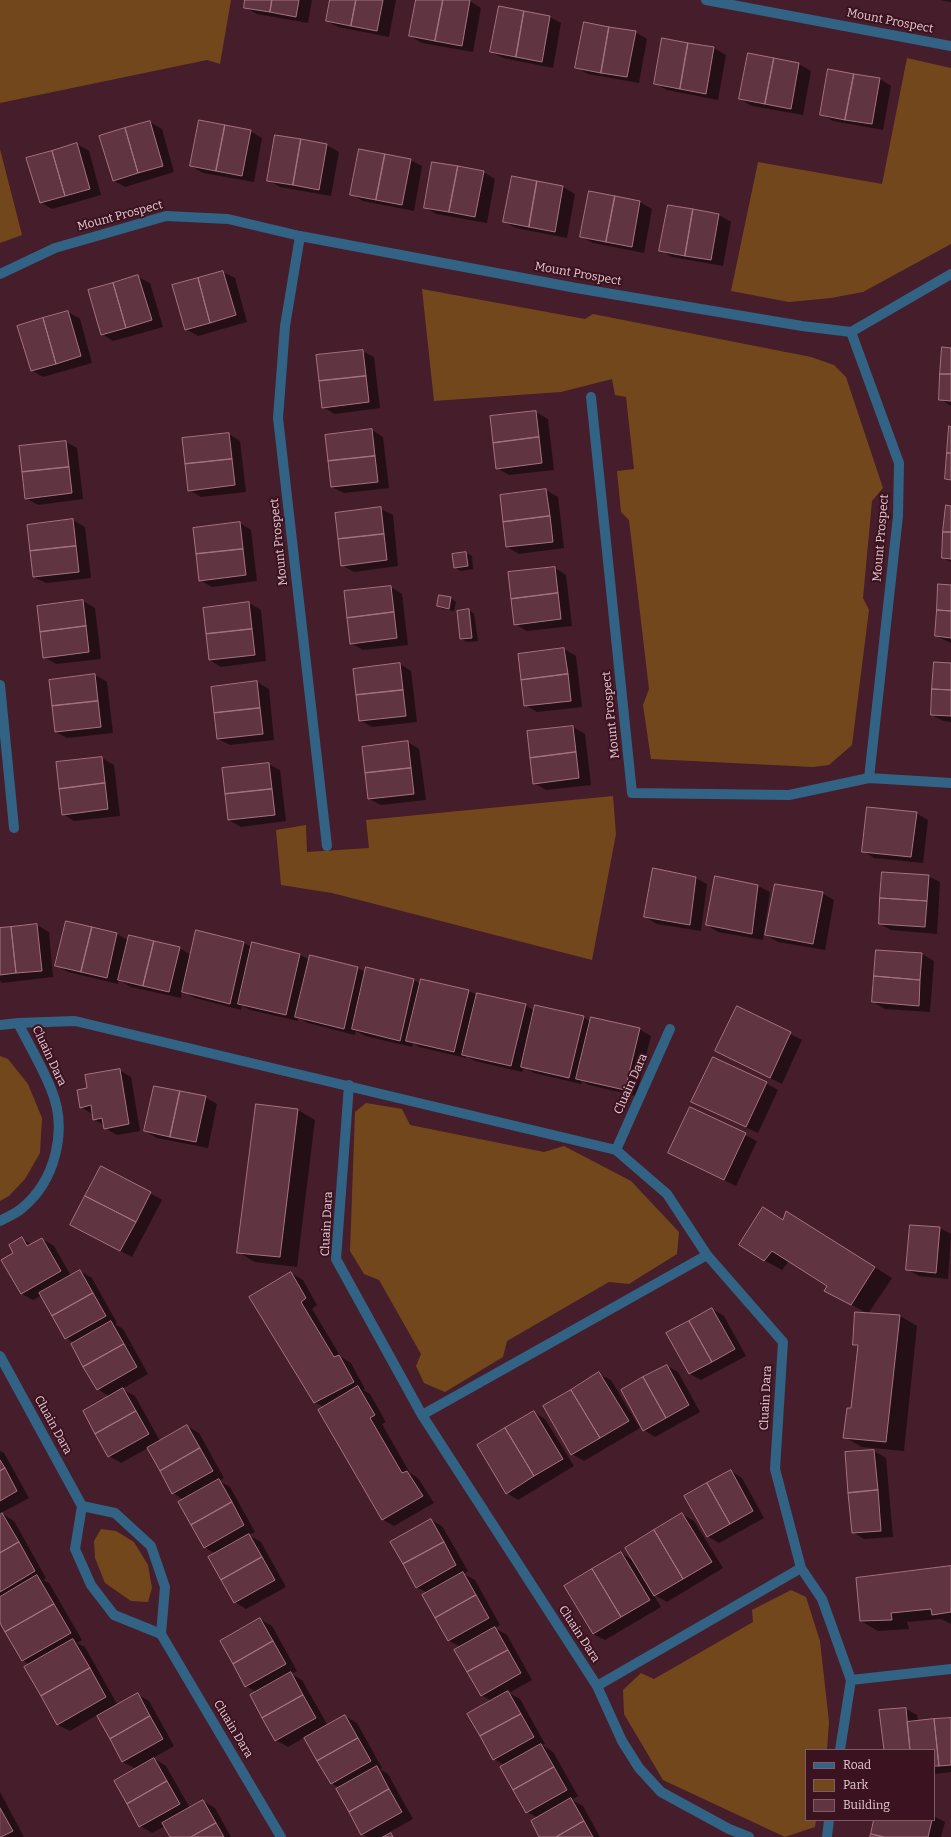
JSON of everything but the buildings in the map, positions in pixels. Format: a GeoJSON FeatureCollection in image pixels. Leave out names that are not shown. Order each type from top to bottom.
{"type":"FeatureCollection","features":[{"type":"Feature","properties":{"kind":"street","name":"Mount Prospect"},"geometry":{"type":"LineString","coordinates":[[706,0],[951,46]]}},
{"type":"Feature","properties":{"kind":"street","name":"Mount Prospect"},"geometry":{"type":"LineString","coordinates":[[0,274],[55,248],[166,216],[228,219],[300,236],[584,289],[802,326],[852,332],[899,462],[898,516],[869,778]]}},
{"type":"Feature","properties":{"kind":"street","name":"Mount Prospect"},"geometry":{"type":"LineString","coordinates":[[300,236],[285,326],[278,418],[327,846]]}},
{"type":"Feature","properties":{"kind":"street"},"geometry":{"type":"LineString","coordinates":[[852,332],[951,274]]}},
{"type":"Feature","properties":{"kind":"street","name":"Mount Prospect"},"geometry":{"type":"LineString","coordinates":[[591,397],[632,793],[789,795],[869,778],[951,783]]}},
{"type":"Feature","properties":{"kind":"street"},"geometry":{"type":"LineString","coordinates":[[0,686],[14,828]]}},
{"type":"Feature","properties":{"kind":"street","name":"Cluain Dara"},"geometry":{"type":"LineString","coordinates":[[0,1025],[74,1021],[349,1085],[616,1150],[667,1194],[707,1255],[783,1342],[775,1469],[801,1568],[822,1599],[851,1680],[840,1749]]}},
{"type":"Feature","properties":{"kind":"street","name":"Cluain Dara"},"geometry":{"type":"LineString","coordinates":[[0,1221],[21,1209],[43,1185],[56,1154],[59,1122],[52,1090],[18,1023]]}},
{"type":"Feature","properties":{"kind":"street","name":"Cluain Dara"},"geometry":{"type":"LineString","coordinates":[[616,1150],[670,1028]]}},
{"type":"Feature","properties":{"kind":"street","name":"Cluain Dara"},"geometry":{"type":"LineString","coordinates":[[349,1085],[336,1259],[422,1414],[597,1686],[622,1741],[639,1768],[661,1792],[729,1829],[749,1837]]}},
{"type":"Feature","properties":{"kind":"street"},"geometry":{"type":"LineString","coordinates":[[422,1414],[707,1255]]}},
{"type":"Feature","properties":{"kind":"street","name":"Cluain Dara"},"geometry":{"type":"LineString","coordinates":[[0,1356],[82,1506]]}},
{"type":"Feature","properties":{"kind":"street"},"geometry":{"type":"LineString","coordinates":[[82,1506],[115,1513],[151,1546],[165,1587],[161,1634],[114,1615],[91,1585],[75,1549],[82,1506]]}},
{"type":"Feature","properties":{"kind":"street"},"geometry":{"type":"LineString","coordinates":[[597,1686],[801,1568]]}},
{"type":"Feature","properties":{"kind":"street","name":"Cluain Dara"},"geometry":{"type":"LineString","coordinates":[[161,1634],[281,1837]]}},
{"type":"Feature","properties":{"kind":"street"},"geometry":{"type":"LineString","coordinates":[[851,1680],[951,1669]]}},
{"type":"Feature","properties":{"kind":"street"},"geometry":{"type":"LineString","coordinates":[[827,1837],[829,1821]]}},
{"type":"Feature","properties":{"kind":"green space"},"geometry":{"type":"Polygon","coordinates":[[[0,0],[231,0],[220,64],[207,60],[0,103],[0,0]]]}},
{"type":"Feature","properties":{"kind":"green space"},"geometry":{"type":"Polygon","coordinates":[[[907,58],[951,68],[951,244],[863,292],[831,298],[789,302],[731,291],[758,162],[882,184],[907,58]]]}},
{"type":"Feature","properties":{"kind":"green space"},"geometry":{"type":"Polygon","coordinates":[[[0,149],[22,235],[0,243],[0,149]]]}},
{"type":"Feature","properties":{"kind":"green space"},"geometry":{"type":"Polygon","coordinates":[[[422,289],[585,319],[593,314],[811,357],[834,365],[846,377],[883,488],[872,501],[863,598],[869,610],[852,745],[829,765],[813,767],[651,759],[643,705],[649,689],[629,520],[621,512],[617,471],[634,469],[626,397],[615,395],[612,379],[561,392],[434,401],[422,289]]]}},
{"type":"Feature","properties":{"kind":"green space"},"geometry":{"type":"Polygon","coordinates":[[[613,796],[616,834],[592,960],[332,893],[281,885],[276,830],[306,825],[307,852],[369,848],[366,820],[613,796]]]}},
{"type":"Feature","properties":{"kind":"green space"},"geometry":{"type":"Polygon","coordinates":[[[0,1056],[8,1059],[28,1084],[42,1118],[40,1153],[25,1179],[9,1196],[0,1201],[0,1056]]]}},
{"type":"Feature","properties":{"kind":"green space"},"geometry":{"type":"Polygon","coordinates":[[[366,1103],[402,1109],[410,1125],[544,1152],[564,1146],[631,1181],[679,1232],[677,1254],[629,1284],[609,1282],[507,1341],[503,1357],[445,1392],[424,1383],[416,1366],[421,1354],[379,1280],[364,1274],[350,1251],[355,1112],[366,1103]]]}},
{"type":"Feature","properties":{"kind":"green space"},"geometry":{"type":"Polygon","coordinates":[[[101,1529],[116,1531],[134,1542],[148,1565],[152,1588],[148,1602],[131,1601],[105,1583],[95,1558],[94,1541],[101,1529]]]}},
{"type":"Feature","properties":{"kind":"green space"},"geometry":{"type":"Polygon","coordinates":[[[791,1590],[806,1597],[820,1641],[829,1722],[827,1749],[805,1749],[805,1821],[816,1821],[815,1827],[785,1837],[663,1780],[624,1714],[623,1690],[641,1673],[654,1679],[753,1622],[752,1610],[791,1590]]]}}]}
